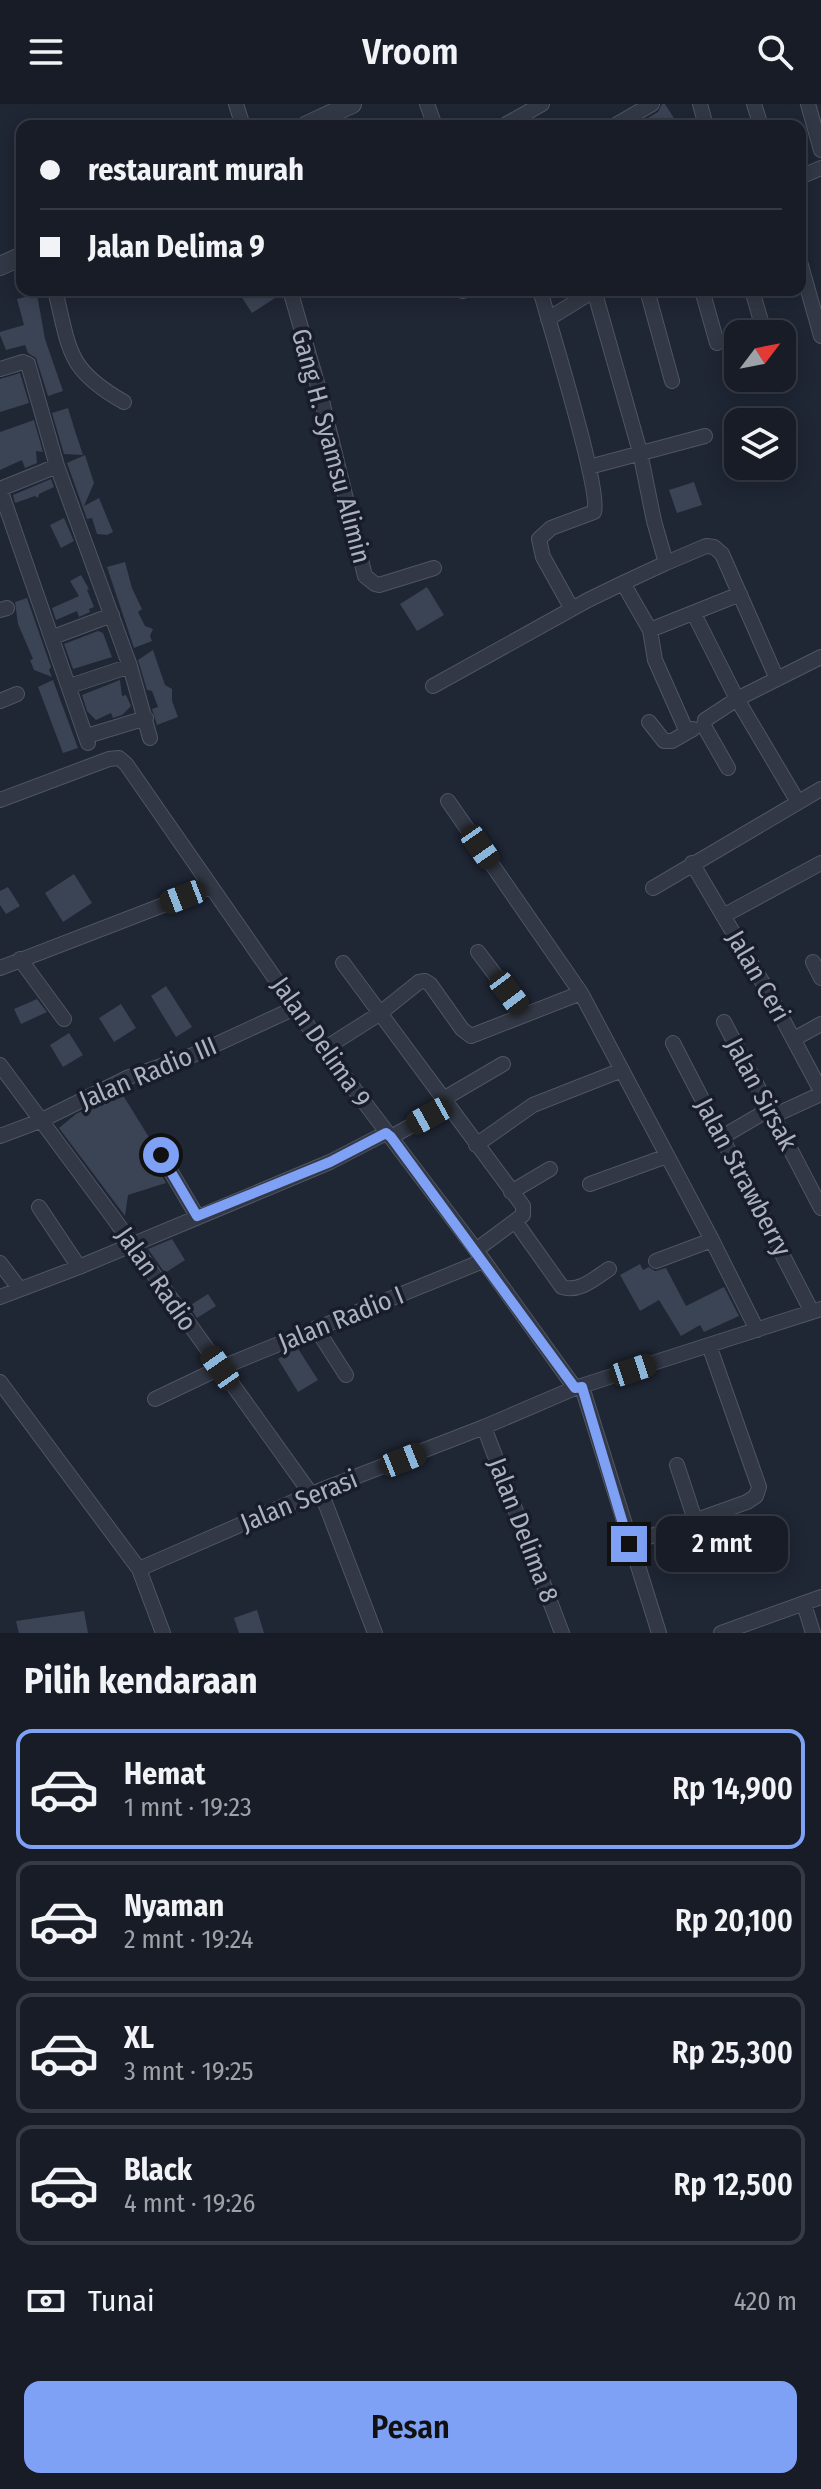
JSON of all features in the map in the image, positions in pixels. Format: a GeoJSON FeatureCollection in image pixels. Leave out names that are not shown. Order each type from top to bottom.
{"type":"FeatureCollection","features":[{"type":"Feature","properties":{"kind":"street"},"geometry":{"type":"LineString","coordinates":[[318,120],[352,104]]}},
{"type":"Feature","properties":{"kind":"street"},"geometry":{"type":"LineString","coordinates":[[514,120],[542,104]]}},
{"type":"Feature","properties":{"kind":"street"},"geometry":{"type":"LineString","coordinates":[[624,120],[651,104]]}},
{"type":"Feature","properties":{"kind":"street"},"geometry":{"type":"LineString","coordinates":[[808,104],[821,150]]}},
{"type":"Feature","properties":{"kind":"street"},"geometry":{"type":"LineString","coordinates":[[806,283],[821,336]]}},
{"type":"Feature","properties":{"kind":"street"},"geometry":{"type":"LineString","coordinates":[[56,296],[72,358],[85,376],[124,402]]}},
{"type":"Feature","properties":{"kind":"street","name":"Gang H. Syamsu Alimin"},"geometry":{"type":"LineString","coordinates":[[292,296],[320,393],[365,576],[379,585],[434,568]]}},
{"type":"Feature","properties":{"kind":"street"},"geometry":{"type":"LineString","coordinates":[[542,296],[589,467],[595,511],[551,528],[539,539],[543,557],[572,609]]}},
{"type":"Feature","properties":{"kind":"street"},"geometry":{"type":"LineString","coordinates":[[548,319],[584,296]]}},
{"type":"Feature","properties":{"kind":"street"},"geometry":{"type":"LineString","coordinates":[[596,296],[640,452],[666,563]]}},
{"type":"Feature","properties":{"kind":"street"},"geometry":{"type":"LineString","coordinates":[[649,296],[672,381]]}},
{"type":"Feature","properties":{"kind":"street"},"geometry":{"type":"LineString","coordinates":[[704,296],[717,343]]}},
{"type":"Feature","properties":{"kind":"street"},"geometry":{"type":"LineString","coordinates":[[754,296],[761,320]]}},
{"type":"Feature","properties":{"kind":"street"},"geometry":{"type":"LineString","coordinates":[[0,369],[23,362],[28,364],[57,466],[130,666],[150,738]]}},
{"type":"Feature","properties":{"kind":"street"},"geometry":{"type":"LineString","coordinates":[[589,467],[705,436]]}},
{"type":"Feature","properties":{"kind":"street"},"geometry":{"type":"LineString","coordinates":[[57,466],[0,489],[87,740],[146,718]]}},
{"type":"Feature","properties":{"kind":"street"},"geometry":{"type":"LineString","coordinates":[[433,686],[572,609],[706,546],[714,547],[722,554],[777,679]]}},
{"type":"Feature","properties":{"kind":"street"},"geometry":{"type":"LineString","coordinates":[[623,583],[650,630],[655,660],[687,732]]}},
{"type":"Feature","properties":{"kind":"street"},"geometry":{"type":"LineString","coordinates":[[650,630],[740,594]]}},
{"type":"Feature","properties":{"kind":"street"},"geometry":{"type":"LineString","coordinates":[[694,614],[737,699],[798,802]]}},
{"type":"Feature","properties":{"kind":"street"},"geometry":{"type":"LineString","coordinates":[[53,637],[112,615]]}},
{"type":"Feature","properties":{"kind":"street"},"geometry":{"type":"LineString","coordinates":[[649,722],[664,741],[672,741],[737,699],[821,657]]}},
{"type":"Feature","properties":{"kind":"street"},"geometry":{"type":"LineString","coordinates":[[70,686],[130,666]]}},
{"type":"Feature","properties":{"kind":"street"},"geometry":{"type":"LineString","coordinates":[[0,701],[17,694]]}},
{"type":"Feature","properties":{"kind":"street"},"geometry":{"type":"LineString","coordinates":[[704,723],[728,768]]}},
{"type":"Feature","properties":{"kind":"street","name":"Jalan Delima 9"},"geometry":{"type":"LineString","coordinates":[[0,800],[109,759],[119,758],[126,764],[324,1049],[579,1388],[659,1633]]}},
{"type":"Feature","properties":{"kind":"street"},"geometry":{"type":"LineString","coordinates":[[653,888],[821,789]]}},
{"type":"Feature","properties":{"kind":"street"},"geometry":{"type":"LineString","coordinates":[[448,801],[581,993],[757,1330]]}},
{"type":"Feature","properties":{"kind":"street","name":"Jalan Ceri"},"geometry":{"type":"LineString","coordinates":[[692,863],[794,1039],[821,1092]]}},
{"type":"Feature","properties":{"kind":"street"},"geometry":{"type":"LineString","coordinates":[[723,916],[821,863]]}},
{"type":"Feature","properties":{"kind":"street"},"geometry":{"type":"LineString","coordinates":[[0,968],[210,887]]}},
{"type":"Feature","properties":{"kind":"street"},"geometry":{"type":"LineString","coordinates":[[478,952],[525,1014]]}},
{"type":"Feature","properties":{"kind":"street"},"geometry":{"type":"LineString","coordinates":[[20,959],[64,1019]]}},
{"type":"Feature","properties":{"kind":"street"},"geometry":{"type":"LineString","coordinates":[[813,962],[821,978]]}},
{"type":"Feature","properties":{"kind":"street"},"geometry":{"type":"LineString","coordinates":[[343,963],[524,1211],[515,1221],[562,1287],[570,1290],[578,1288],[609,1269]]}},
{"type":"Feature","properties":{"kind":"street"},"geometry":{"type":"LineString","coordinates":[[324,1049],[379,1014],[419,982],[430,984],[462,1029],[471,1036],[581,993]]}},
{"type":"Feature","properties":{"kind":"street","name":"Jalan Radio III"},"geometry":{"type":"LineString","coordinates":[[0,1136],[40,1121],[129,1077],[193,1055],[295,1008]]}},
{"type":"Feature","properties":{"kind":"street","name":"Jalan Sirsak"},"geometry":{"type":"LineString","coordinates":[[724,1022],[821,1208]]}},
{"type":"Feature","properties":{"kind":"street"},"geometry":{"type":"LineString","coordinates":[[794,1039],[821,1024]]}},
{"type":"Feature","properties":{"kind":"street","name":"Jalan Strawberry"},"geometry":{"type":"LineString","coordinates":[[673,1043],[817,1310]]}},
{"type":"Feature","properties":{"kind":"street"},"geometry":{"type":"LineString","coordinates":[[0,1297],[330,1162],[388,1135],[503,1064]]}},
{"type":"Feature","properties":{"kind":"street","name":"Jalan Radio"},"geometry":{"type":"LineString","coordinates":[[0,1065],[220,1368],[316,1493],[375,1633]]}},
{"type":"Feature","properties":{"kind":"street"},"geometry":{"type":"LineString","coordinates":[[476,1145],[533,1105],[622,1070]]}},
{"type":"Feature","properties":{"kind":"street"},"geometry":{"type":"LineString","coordinates":[[722,1137],[821,1092]]}},
{"type":"Feature","properties":{"kind":"street"},"geometry":{"type":"LineString","coordinates":[[161,1155],[197,1216]]}},
{"type":"Feature","properties":{"kind":"street"},"geometry":{"type":"LineString","coordinates":[[590,1184],[667,1156]]}},
{"type":"Feature","properties":{"kind":"street"},"geometry":{"type":"LineString","coordinates":[[511,1192],[550,1169]]}},
{"type":"Feature","properties":{"kind":"street"},"geometry":{"type":"LineString","coordinates":[[39,1207],[79,1267]]}},
{"type":"Feature","properties":{"kind":"street","name":"Jalan Radio I"},"geometry":{"type":"LineString","coordinates":[[155,1399],[480,1256],[515,1221]]}},
{"type":"Feature","properties":{"kind":"street"},"geometry":{"type":"LineString","coordinates":[[656,1261],[712,1240]]}},
{"type":"Feature","properties":{"kind":"street"},"geometry":{"type":"LineString","coordinates":[[0,1263],[19,1288]]}},
{"type":"Feature","properties":{"kind":"street","name":"Jalan Serasi"},"geometry":{"type":"LineString","coordinates":[[139,1569],[316,1493],[579,1388],[817,1310]]}},
{"type":"Feature","properties":{"kind":"street"},"geometry":{"type":"LineString","coordinates":[[316,1328],[346,1375]]}},
{"type":"Feature","properties":{"kind":"street"},"geometry":{"type":"LineString","coordinates":[[629,1544],[747,1502],[756,1496],[759,1487],[709,1345]]}},
{"type":"Feature","properties":{"kind":"street"},"geometry":{"type":"LineString","coordinates":[[0,1382],[139,1569],[163,1633]]}},
{"type":"Feature","properties":{"kind":"street","name":"Jalan Delima 8"},"geometry":{"type":"LineString","coordinates":[[484,1427],[562,1633]]}},
{"type":"Feature","properties":{"kind":"street"},"geometry":{"type":"LineString","coordinates":[[677,1465],[695,1520]]}},
{"type":"Feature","properties":{"kind":"street"},"geometry":{"type":"LineString","coordinates":[[721,1633],[737,1631],[821,1597]]}},
{"type":"Feature","properties":{"kind":"street"},"geometry":{"type":"LineString","coordinates":[[804,1604],[813,1633]]}},
{"type":"Feature","properties":{"kind":"building"},"geometry":{"type":"Polygon","coordinates":[[[665,104],[675,120],[644,120],[665,104]]]}},
{"type":"Feature","properties":{"kind":"building"},"geometry":{"type":"Polygon","coordinates":[[[37,296],[45,339],[63,391],[48,396],[36,358],[28,353],[25,345],[6,350],[0,332],[24,325],[17,299],[37,296]]]}},
{"type":"Feature","properties":{"kind":"building"},"geometry":{"type":"Polygon","coordinates":[[[241,296],[274,296],[275,298],[252,313],[241,296]]]}},
{"type":"Feature","properties":{"kind":"building"},"geometry":{"type":"Polygon","coordinates":[[[20,373],[29,403],[0,412],[0,379],[20,373]]]}},
{"type":"Feature","properties":{"kind":"building"},"geometry":{"type":"Polygon","coordinates":[[[68,408],[83,455],[64,454],[52,413],[68,408]]]}},
{"type":"Feature","properties":{"kind":"building"},"geometry":{"type":"Polygon","coordinates":[[[34,420],[43,452],[36,451],[37,463],[25,468],[22,460],[0,470],[0,432],[34,420]]]}},
{"type":"Feature","properties":{"kind":"building"},"geometry":{"type":"Polygon","coordinates":[[[85,455],[94,483],[84,506],[99,498],[113,532],[107,535],[97,534],[92,518],[87,519],[67,463],[85,455]]]}},
{"type":"Feature","properties":{"kind":"building"},"geometry":{"type":"Polygon","coordinates":[[[51,479],[54,487],[39,494],[38,498],[35,496],[15,503],[13,495],[51,479]]]}},
{"type":"Feature","properties":{"kind":"building"},"geometry":{"type":"Polygon","coordinates":[[[694,482],[702,505],[677,513],[669,490],[694,482]]]}},
{"type":"Feature","properties":{"kind":"building"},"geometry":{"type":"Polygon","coordinates":[[[64,518],[74,541],[61,548],[50,525],[64,518]]]}},
{"type":"Feature","properties":{"kind":"building"},"geometry":{"type":"Polygon","coordinates":[[[125,562],[142,609],[138,612],[145,626],[153,629],[150,636],[152,641],[134,648],[107,567],[125,562]]]}},
{"type":"Feature","properties":{"kind":"building"},"geometry":{"type":"Polygon","coordinates":[[[81,575],[94,607],[79,617],[77,611],[56,620],[52,608],[79,596],[70,581],[81,575]]]}},
{"type":"Feature","properties":{"kind":"building"},"geometry":{"type":"Polygon","coordinates":[[[427,587],[444,615],[417,631],[400,604],[427,587]]]}},
{"type":"Feature","properties":{"kind":"building"},"geometry":{"type":"Polygon","coordinates":[[[27,598],[52,677],[34,670],[30,660],[33,659],[18,624],[15,602],[27,598]]]}},
{"type":"Feature","properties":{"kind":"building"},"geometry":{"type":"Polygon","coordinates":[[[98,631],[103,633],[112,657],[73,669],[64,644],[98,631]]]}},
{"type":"Feature","properties":{"kind":"building"},"geometry":{"type":"Polygon","coordinates":[[[153,650],[165,685],[172,689],[172,701],[178,717],[157,725],[152,709],[158,707],[152,691],[147,690],[138,660],[153,650]]]}},
{"type":"Feature","properties":{"kind":"building"},"geometry":{"type":"Polygon","coordinates":[[[53,680],[78,748],[63,753],[38,687],[53,680]]]}},
{"type":"Feature","properties":{"kind":"building"},"geometry":{"type":"Polygon","coordinates":[[[120,680],[122,696],[126,695],[131,706],[122,715],[113,718],[111,713],[96,720],[87,711],[82,695],[120,680]]]}},
{"type":"Feature","properties":{"kind":"building"},"geometry":{"type":"Polygon","coordinates":[[[74,874],[92,903],[63,922],[45,893],[74,874]]]}},
{"type":"Feature","properties":{"kind":"building"},"geometry":{"type":"Polygon","coordinates":[[[8,887],[20,906],[6,914],[0,905],[0,891],[8,887]]]}},
{"type":"Feature","properties":{"kind":"building"},"geometry":{"type":"Polygon","coordinates":[[[166,986],[192,1027],[176,1037],[151,996],[166,986]]]}},
{"type":"Feature","properties":{"kind":"building"},"geometry":{"type":"Polygon","coordinates":[[[37,999],[47,1012],[21,1024],[14,1009],[37,999]]]}},
{"type":"Feature","properties":{"kind":"building"},"geometry":{"type":"Polygon","coordinates":[[[121,1004],[136,1028],[114,1042],[99,1018],[121,1004]]]}},
{"type":"Feature","properties":{"kind":"building"},"geometry":{"type":"Polygon","coordinates":[[[69,1033],[83,1055],[63,1067],[50,1045],[69,1033]]]}},
{"type":"Feature","properties":{"kind":"building"},"geometry":{"type":"Polygon","coordinates":[[[121,1092],[155,1147],[152,1159],[166,1183],[128,1195],[125,1216],[59,1128],[76,1114],[121,1092]]]}},
{"type":"Feature","properties":{"kind":"building"},"geometry":{"type":"Polygon","coordinates":[[[172,1239],[185,1260],[165,1273],[148,1249],[172,1239]]]}},
{"type":"Feature","properties":{"kind":"building"},"geometry":{"type":"Polygon","coordinates":[[[640,1264],[643,1270],[649,1267],[655,1271],[666,1268],[686,1306],[724,1287],[739,1316],[704,1332],[700,1325],[681,1336],[659,1300],[640,1311],[620,1275],[640,1264]]]}},
{"type":"Feature","properties":{"kind":"building"},"geometry":{"type":"Polygon","coordinates":[[[208,1294],[216,1306],[197,1318],[189,1306],[208,1294]]]}},
{"type":"Feature","properties":{"kind":"building"},"geometry":{"type":"Polygon","coordinates":[[[297,1347],[318,1380],[298,1392],[278,1359],[297,1347]]]}},
{"type":"Feature","properties":{"kind":"building"},"geometry":{"type":"Polygon","coordinates":[[[257,1610],[264,1633],[239,1633],[234,1618],[257,1610]]]}},
{"type":"Feature","properties":{"kind":"building"},"geometry":{"type":"Polygon","coordinates":[[[84,1611],[88,1633],[19,1633],[16,1621],[84,1611]]]}},
{"type":"Feature","properties":{"kind":"route"},"geometry":{"type":"LineString","coordinates":[[161,1155],[197,1216],[330,1162],[386,1133],[391,1137],[575,1388],[582,1387],[629,1544]]}}]}
